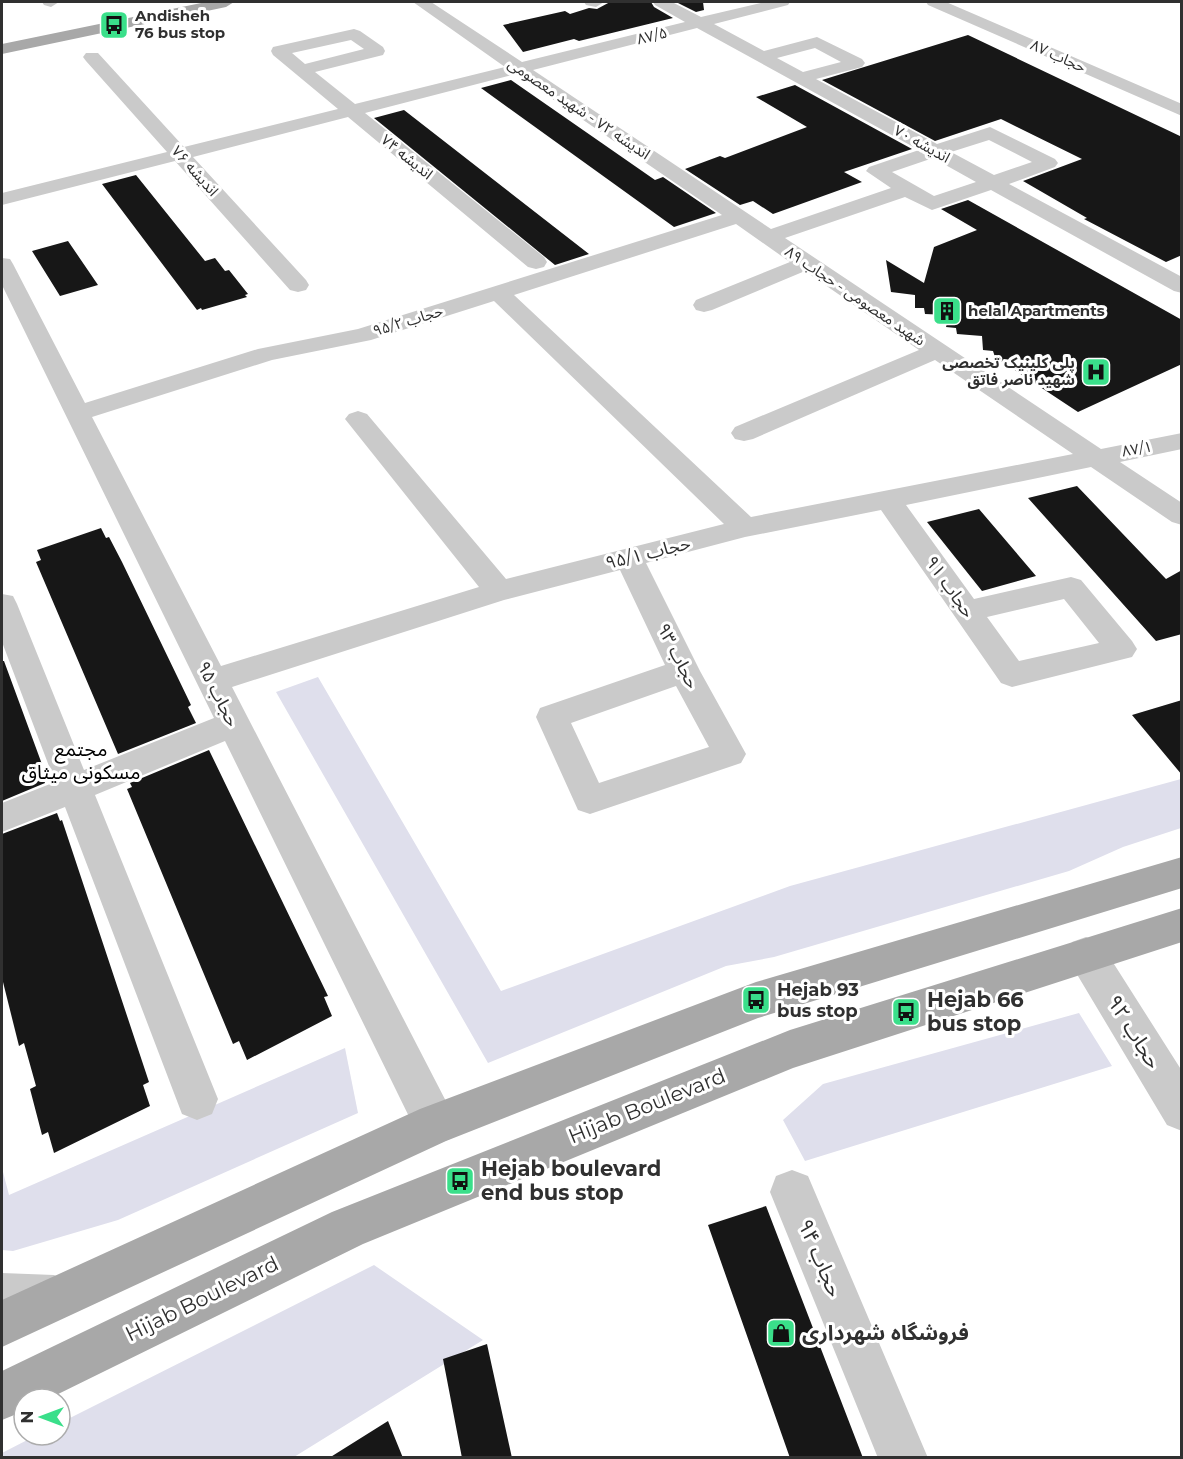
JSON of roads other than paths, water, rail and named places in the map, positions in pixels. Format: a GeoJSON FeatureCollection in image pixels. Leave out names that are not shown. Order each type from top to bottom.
{"type":"FeatureCollection","features":[{"type":"Feature","properties":{"kind":"main road"},"geometry":{"type":"LineString","coordinates":[[2,37],[176,2]]}},
{"type":"Feature","properties":{"kind":"main road"},"geometry":{"type":"LineString","coordinates":[[2,49],[226,2]]}},
{"type":"Feature","properties":{"kind":"main road"},"geometry":{"type":"LineString","coordinates":[[2,1324],[435,1124],[756,1000],[1182,872]]}},
{"type":"Feature","properties":{"kind":"main road","name":"Hijab Boulevard"},"geometry":{"type":"LineString","coordinates":[[2,1396],[348,1228],[790,1049],[1182,925]]}},
{"type":"Feature","properties":{"kind":"street","name":"اندیشه ۷۲ - شهید معصومی"},"geometry":{"type":"LineString","coordinates":[[421,2],[737,217]]}},
{"type":"Feature","properties":{"kind":"street","name":"اندیشه ۷۰"},"geometry":{"type":"LineString","coordinates":[[662,2],[1182,286]]}},
{"type":"Feature","properties":{"kind":"street","name":"۸۷/۵"},"geometry":{"type":"LineString","coordinates":[[2,199],[782,2]]}},
{"type":"Feature","properties":{"kind":"street","name":"حجاب ۸۷"},"geometry":{"type":"LineString","coordinates":[[934,2],[1182,111]]}},
{"type":"Feature","properties":{"kind":"street","name":"اندیشه ۷۴"},"geometry":{"type":"LineString","coordinates":[[301,70],[377,51],[354,34],[279,51],[301,70],[351,112],[536,262]]}},
{"type":"Feature","properties":{"kind":"street"},"geometry":{"type":"LineString","coordinates":[[762,57],[817,42],[856,63],[801,78]]}},
{"type":"Feature","properties":{"kind":"street","name":"اندیشه ۷۶"},"geometry":{"type":"LineString","coordinates":[[92,57],[298,285]]}},
{"type":"Feature","properties":{"kind":"street"},"geometry":{"type":"LineString","coordinates":[[990,133],[1048,163],[993,183],[932,204],[876,171],[990,133]]}},
{"type":"Feature","properties":{"kind":"street"},"geometry":{"type":"LineString","coordinates":[[767,237],[908,189]]}},
{"type":"Feature","properties":{"kind":"street","name":"شهید معصومی - حجاب ۸۹"},"geometry":{"type":"LineString","coordinates":[[737,217],[1176,512]]}},
{"type":"Feature","properties":{"kind":"street","name":"حجاب ۹۵/۲"},"geometry":{"type":"LineString","coordinates":[[77,414],[267,354],[363,335],[737,217]]}},
{"type":"Feature","properties":{"kind":"street"},"geometry":{"type":"LineString","coordinates":[[704,305],[806,263]]}},
{"type":"Feature","properties":{"kind":"street","name":"حجاب ۹۵"},"geometry":{"type":"LineString","coordinates":[[2,264],[435,1124]]}},
{"type":"Feature","properties":{"kind":"street"},"geometry":{"type":"LineString","coordinates":[[1160,274],[1182,266]]}},
{"type":"Feature","properties":{"kind":"street"},"geometry":{"type":"LineString","coordinates":[[499,293],[745,528]]}},
{"type":"Feature","properties":{"kind":"street"},"geometry":{"type":"LineString","coordinates":[[744,433],[936,351]]}},
{"type":"Feature","properties":{"kind":"street"},"geometry":{"type":"LineString","coordinates":[[358,419],[499,591]]}},
{"type":"Feature","properties":{"kind":"street"},"geometry":{"type":"LineString","coordinates":[[1176,512],[1146,483],[1139,465],[1151,455],[1182,441]]}},
{"type":"Feature","properties":{"kind":"street","name":"۸۷/۱"},"geometry":{"type":"LineString","coordinates":[[1093,457],[1182,441]]}},
{"type":"Feature","properties":{"kind":"street","name":"حجاب ۹۵/۱"},"geometry":{"type":"LineString","coordinates":[[212,681],[499,591],[745,528],[1093,457]]}},
{"type":"Feature","properties":{"kind":"street","name":"حجاب ۹۱"},"geometry":{"type":"LineString","coordinates":[[888,499],[1012,675],[1121,649],[1071,587],[967,610]]}},
{"type":"Feature","properties":{"kind":"street","name":"حجاب ۹۳"},"geometry":{"type":"LineString","coordinates":[[629,558],[684,671],[729,754],[590,800],[552,717],[684,671]]}},
{"type":"Feature","properties":{"kind":"street"},"geometry":{"type":"LineString","coordinates":[[2,604],[197,1099]]}},
{"type":"Feature","properties":{"kind":"street"},"geometry":{"type":"LineString","coordinates":[[2,818],[234,724]]}},
{"type":"Feature","properties":{"kind":"street","name":"حجاب ۹۲"},"geometry":{"type":"LineString","coordinates":[[1086,954],[1182,1110]]}},
{"type":"Feature","properties":{"kind":"street","name":"حجاب ۹۴"},"geometry":{"type":"LineString","coordinates":[[792,1192],[903,1458]]}},
{"type":"Feature","properties":{"kind":"street"},"geometry":{"type":"LineString","coordinates":[[2,1296],[59,1298]]}},
{"type":"Feature","properties":{"kind":"place","name":"Andisheh 76 bus stop"},"geometry":{"type":"Point","coordinates":[114,25]}},
{"type":"Feature","properties":{"kind":"place","name":"helal Apartments"},"geometry":{"type":"Point","coordinates":[947,311]}},
{"type":"Feature","properties":{"kind":"place","name":"پلی کلینیک تخصصی شهید ناصر فاتق"},"geometry":{"type":"Point","coordinates":[1096,372]}},
{"type":"Feature","properties":{"kind":"place","name":"Hejab 93 bus stop"},"geometry":{"type":"Point","coordinates":[756,1000]}},
{"type":"Feature","properties":{"kind":"place","name":"Hejab 66 bus stop"},"geometry":{"type":"Point","coordinates":[906,1012]}},
{"type":"Feature","properties":{"kind":"place","name":"Hejab boulevard end bus stop"},"geometry":{"type":"Point","coordinates":[460,1181]}},
{"type":"Feature","properties":{"kind":"place","name":"فروشگاه شهرداری"},"geometry":{"type":"Point","coordinates":[781,1333]}},
{"type":"Feature","properties":{"kind":"district","name":"مجتمع مسکونی میثاق"},"geometry":{"type":"Point","coordinates":[81,760]}}]}
